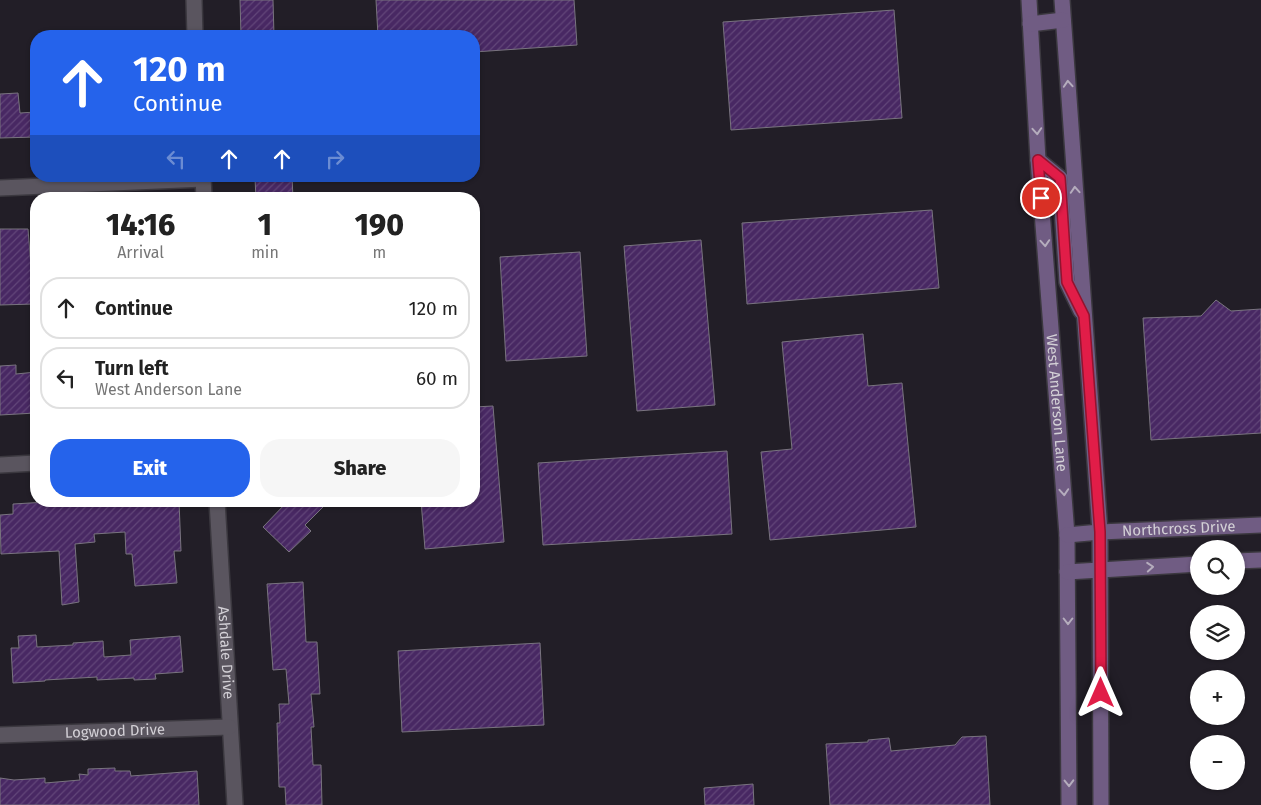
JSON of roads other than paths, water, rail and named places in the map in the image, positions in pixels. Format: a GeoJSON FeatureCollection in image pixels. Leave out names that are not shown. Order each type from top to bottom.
{"type":"FeatureCollection","features":[{"type":"Feature","properties":{"kind":"main road","name":"West Anderson Lane"},"geometry":{"type":"LineString","coordinates":[[1029,0],[1038,160],[1067,535],[1069,805]]}},
{"type":"Feature","properties":{"kind":"main road"},"geometry":{"type":"LineString","coordinates":[[1062,0],[1100,532],[1101,805]]}},
{"type":"Feature","properties":{"kind":"main road"},"geometry":{"type":"LineString","coordinates":[[1030,24],[1063,20]]}},
{"type":"Feature","properties":{"kind":"main road"},"geometry":{"type":"LineString","coordinates":[[1038,160],[1060,178],[1067,282],[1084,316]]}},
{"type":"Feature","properties":{"kind":"main road","name":"Northcross Drive"},"geometry":{"type":"LineString","coordinates":[[1067,535],[1261,525]]}},
{"type":"Feature","properties":{"kind":"main road"},"geometry":{"type":"LineString","coordinates":[[1245,561],[1261,560]]}},
{"type":"Feature","properties":{"kind":"main road"},"geometry":{"type":"LineString","coordinates":[[1067,572],[1190,565]]}},
{"type":"Feature","properties":{"kind":"street"},"geometry":{"type":"LineString","coordinates":[[194,0],[196,30]]}},
{"type":"Feature","properties":{"kind":"street"},"geometry":{"type":"LineString","coordinates":[[0,188],[122,182]]}},
{"type":"Feature","properties":{"kind":"street"},"geometry":{"type":"LineString","coordinates":[[0,465],[30,463]]}},
{"type":"Feature","properties":{"kind":"street","name":"Ashdale Drive"},"geometry":{"type":"LineString","coordinates":[[217,507],[235,805]]}},
{"type":"Feature","properties":{"kind":"street","name":"Logwood Drive"},"geometry":{"type":"LineString","coordinates":[[0,735],[229,727]]}}]}
